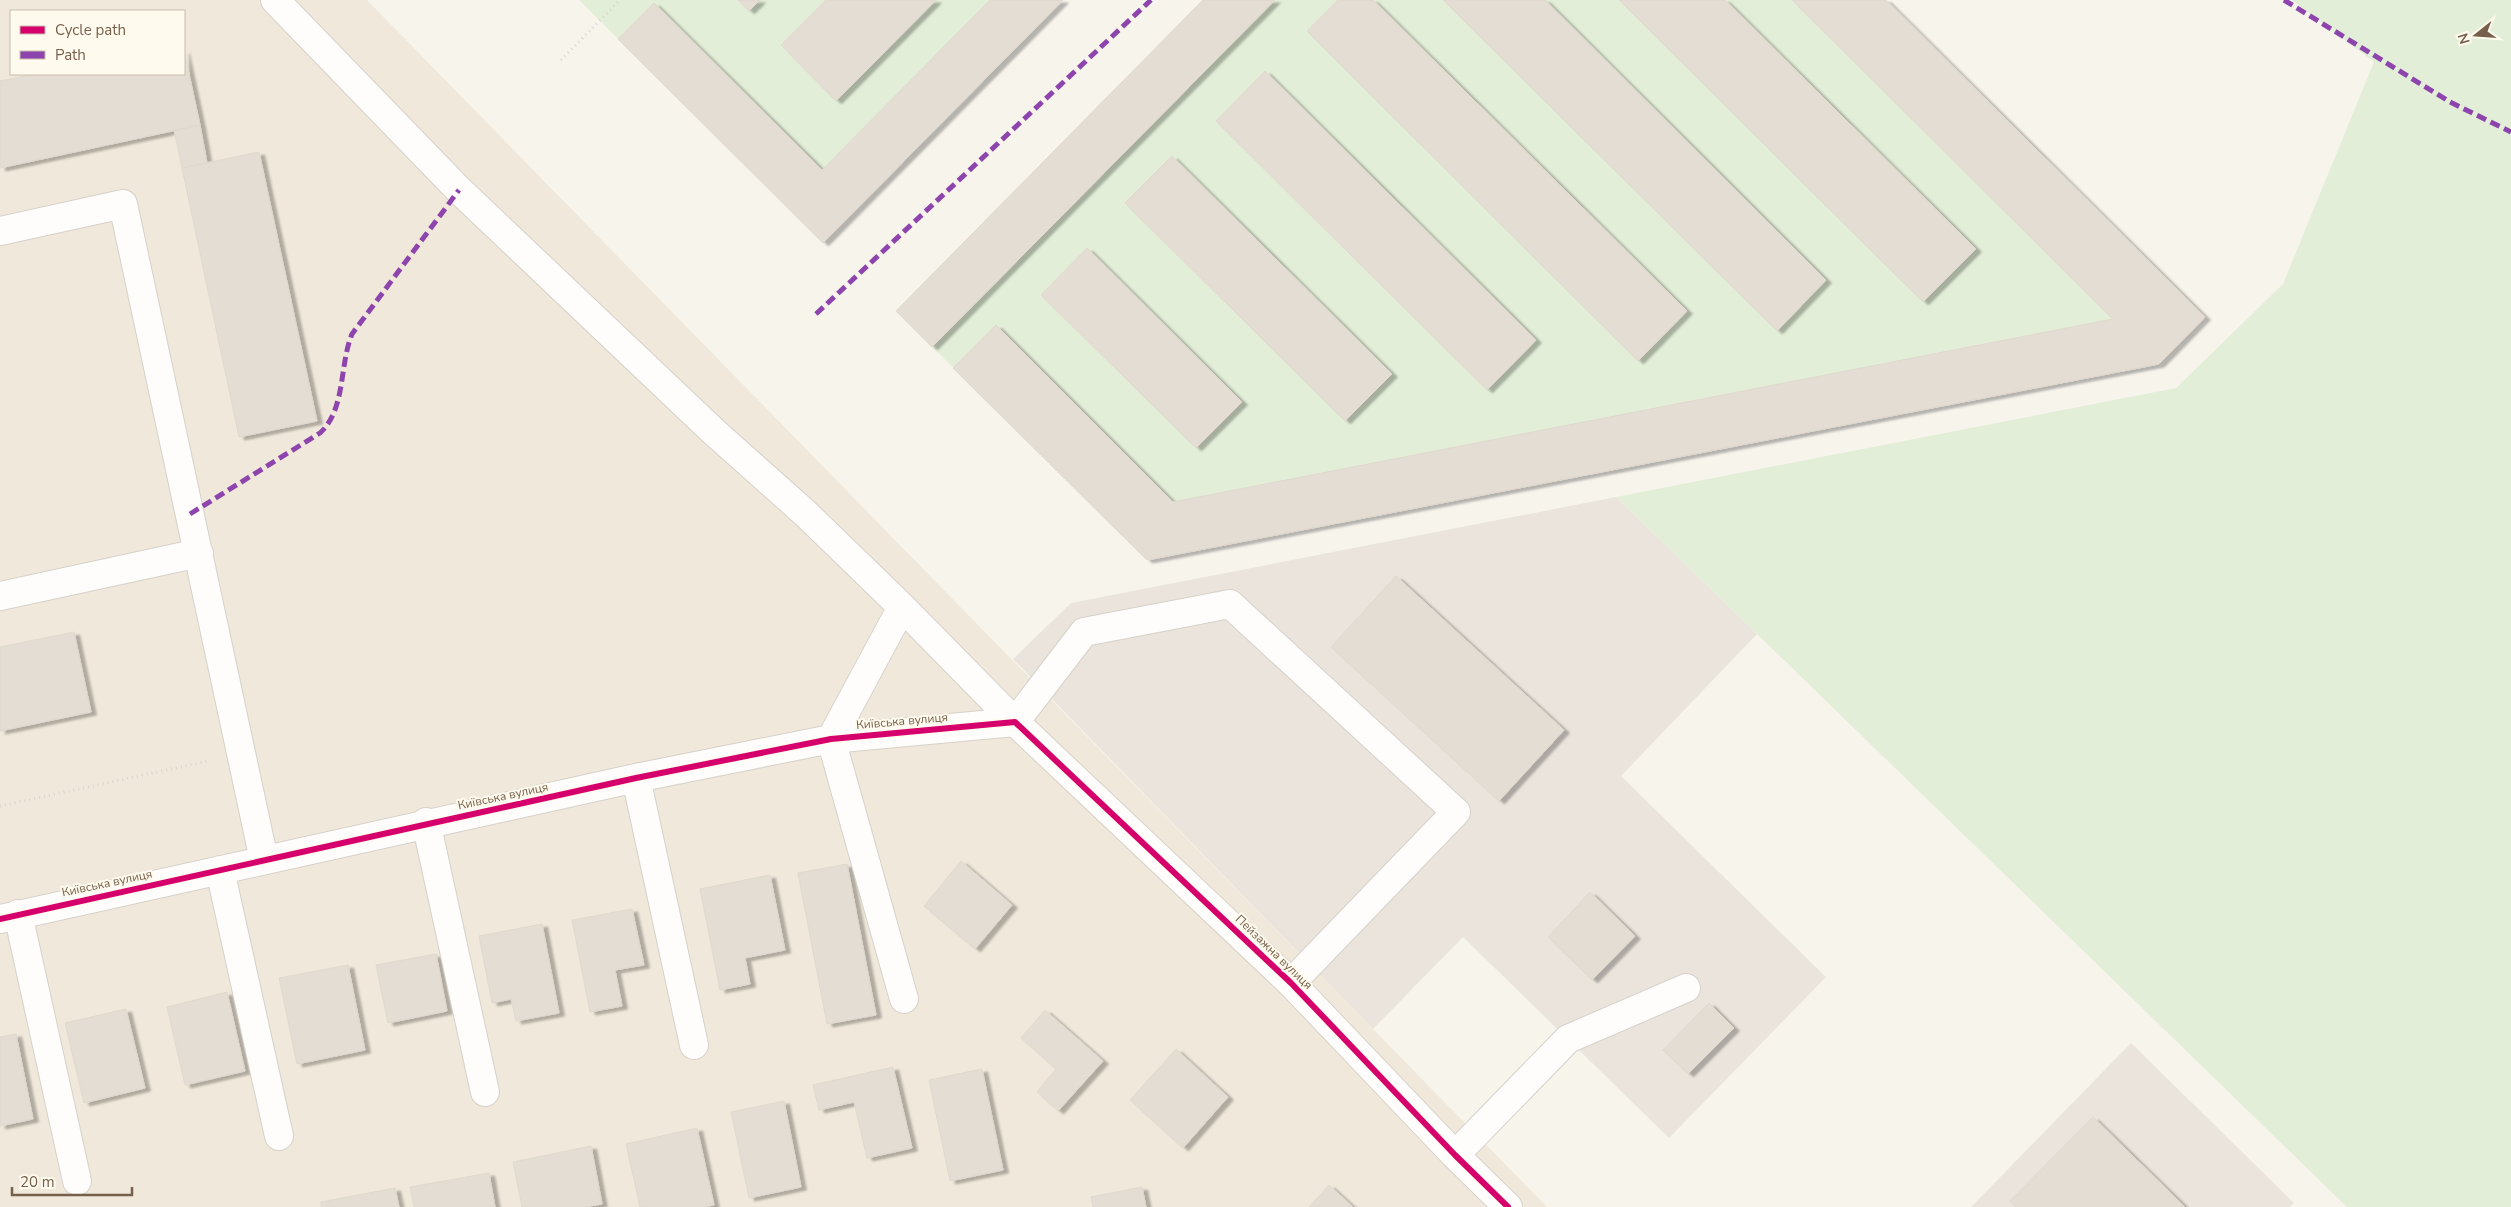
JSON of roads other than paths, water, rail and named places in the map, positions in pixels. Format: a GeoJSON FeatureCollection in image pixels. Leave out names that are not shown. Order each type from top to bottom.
{"type":"FeatureCollection","features":[{"type":"Feature","properties":{"kind":"street","name":"Пейзажна вулиця"},"geometry":{"type":"LineString","coordinates":[[275,0],[459,190],[712,431],[805,513],[902,607],[1015,722],[1291,983],[1455,1155],[1508,1207]]}},
{"type":"Feature","properties":{"kind":"street"},"geometry":{"type":"LineString","coordinates":[[0,231],[123,204],[264,860]]}},
{"type":"Feature","properties":{"kind":"street"},"geometry":{"type":"LineString","coordinates":[[0,596],[199,553]]}},
{"type":"Feature","properties":{"kind":"street"},"geometry":{"type":"LineString","coordinates":[[1015,722],[1084,632],[1230,604],[1456,812],[1291,983]]}},
{"type":"Feature","properties":{"kind":"street"},"geometry":{"type":"LineString","coordinates":[[902,607],[831,739],[904,999]]}},
{"type":"Feature","properties":{"kind":"street","name":"Київська вулиця"},"geometry":{"type":"LineString","coordinates":[[9,917],[426,823],[831,739],[1015,722]]}},
{"type":"Feature","properties":{"kind":"street"},"geometry":{"type":"LineString","coordinates":[[636,778],[694,1045]]}},
{"type":"Feature","properties":{"kind":"street"},"geometry":{"type":"LineString","coordinates":[[426,823],[485,1092]]}},
{"type":"Feature","properties":{"kind":"street"},"geometry":{"type":"LineString","coordinates":[[220,870],[279,1136]]}},
{"type":"Feature","properties":{"kind":"street"},"geometry":{"type":"LineString","coordinates":[[9,917],[77,1181]]}},
{"type":"Feature","properties":{"kind":"street"},"geometry":{"type":"LineString","coordinates":[[1455,1155],[1568,1039],[1686,988]]}}]}
